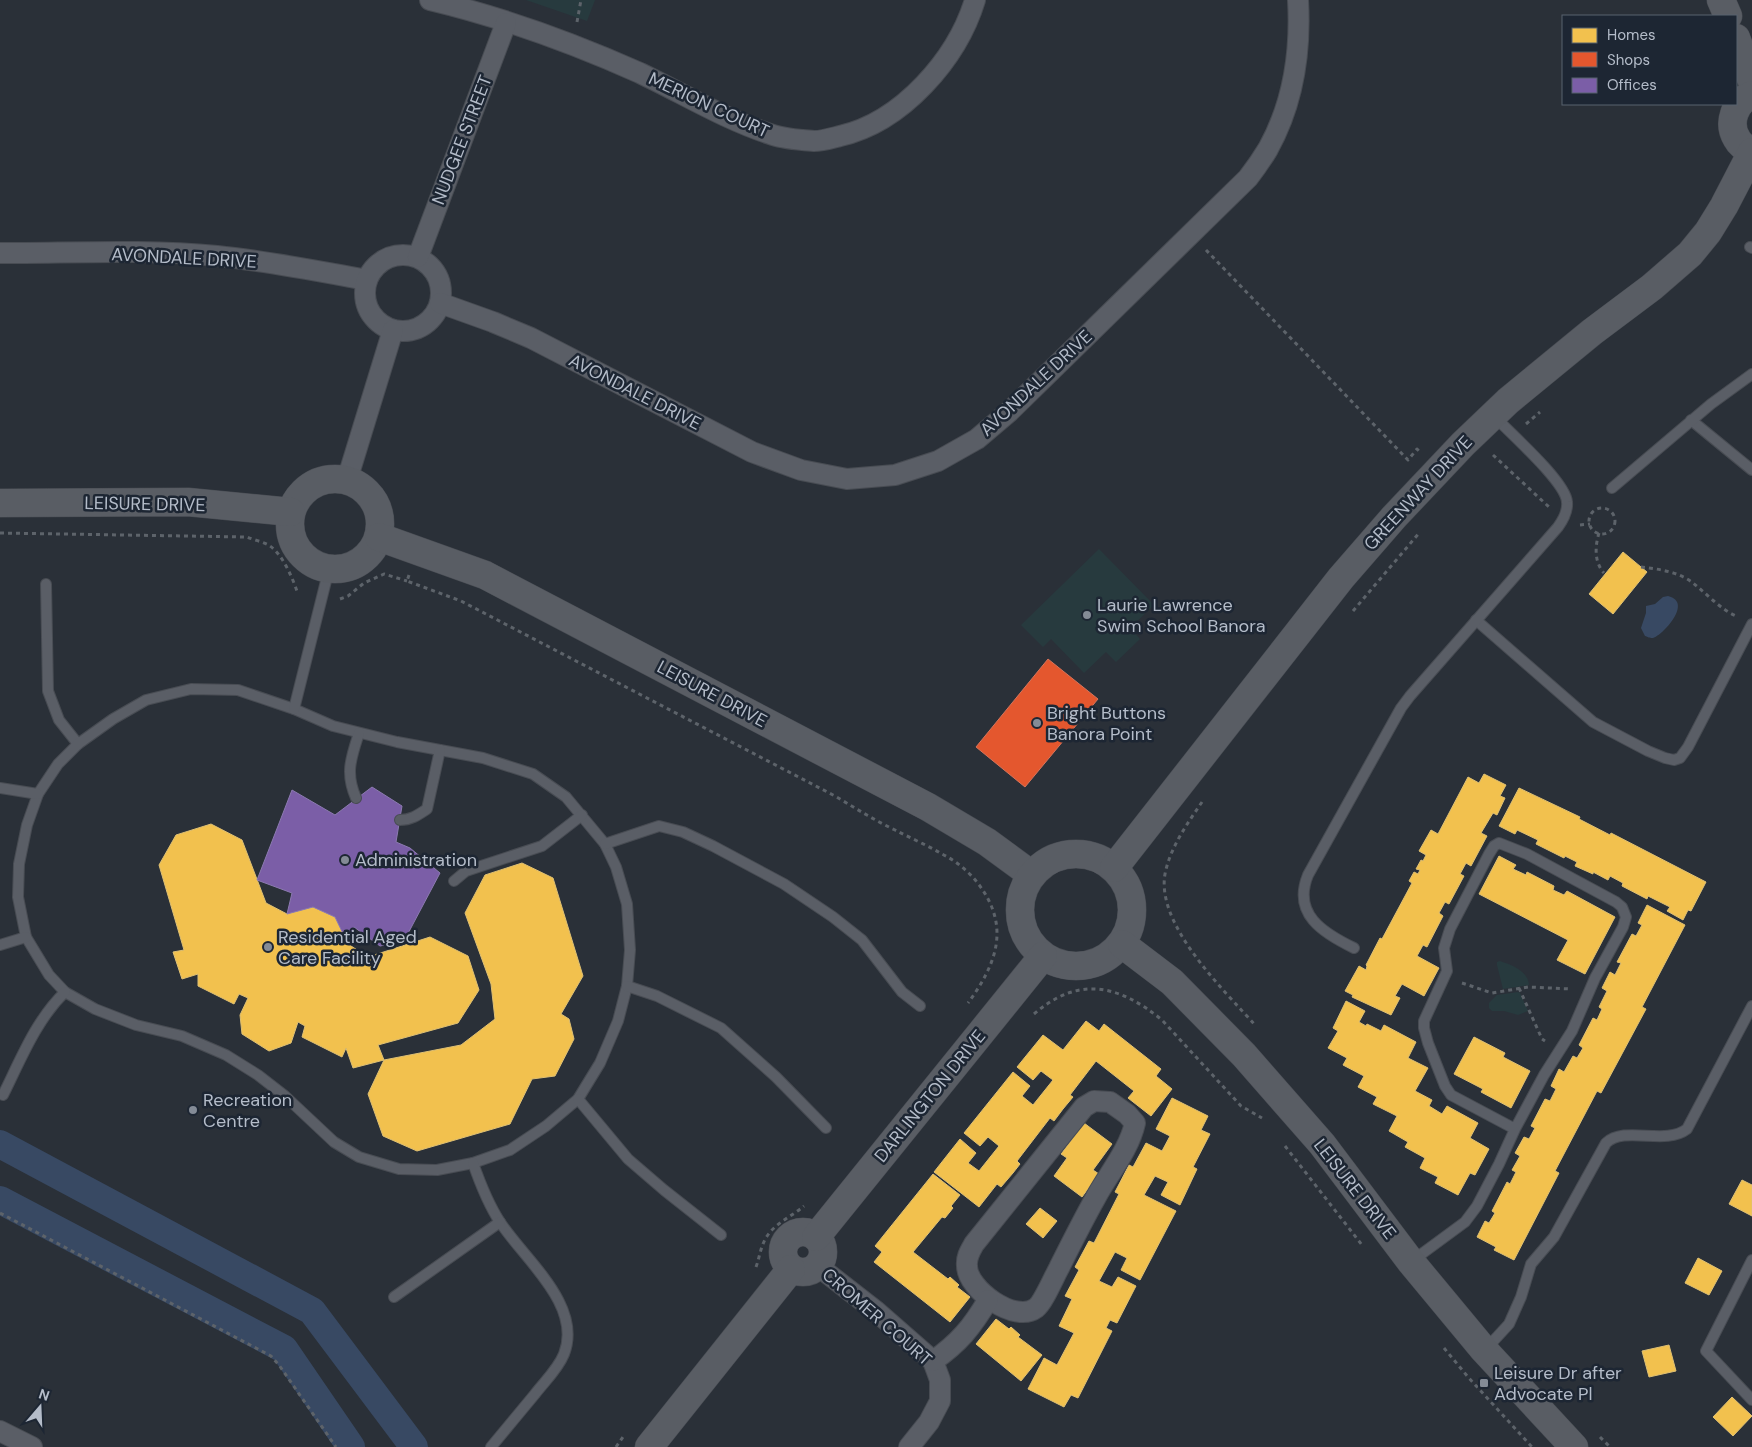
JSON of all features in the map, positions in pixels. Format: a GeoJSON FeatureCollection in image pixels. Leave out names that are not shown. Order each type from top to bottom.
{"type":"FeatureCollection","features":[{"type":"Feature","properties":{"kind":"street","name":"MERION COURT"},"geometry":{"type":"LineString","coordinates":[[430,0],[506,22],[572,45],[639,73],[735,120],[775,136],[817,141],[855,132],[894,113],[924,84],[952,50],[970,15],[975,0]]}},
{"type":"Feature","properties":{"kind":"street","name":"AVONDALE DRIVE"},"geometry":{"type":"LineString","coordinates":[[440,302],[530,338],[752,452],[801,470],[847,479],[894,476],[938,461],[976,439],[1010,411],[1248,178],[1267,150],[1284,116],[1293,82],[1299,44],[1298,0]]}},
{"type":"Feature","properties":{"kind":"street"},"geometry":{"type":"LineString","coordinates":[[1721,0],[1728,15]]}},
{"type":"Feature","properties":{"kind":"street","name":"NUDGEE STREET"},"geometry":{"type":"LineString","coordinates":[[418,258],[506,22]]}},
{"type":"Feature","properties":{"kind":"street"},"geometry":{"type":"LineString","coordinates":[[1737,41],[1752,81]]}},
{"type":"Feature","properties":{"kind":"street"},"geometry":{"type":"LineString","coordinates":[[1752,95],[1740,102],[1732,120],[1733,130],[1737,139],[1752,152]]}},
{"type":"Feature","properties":{"kind":"street","name":"GREENWAY DRIVE"},"geometry":{"type":"LineString","coordinates":[[1114,868],[1351,565],[1438,469],[1493,415],[1546,368],[1652,288],[1690,254],[1708,232],[1724,206],[1752,152]]}},
{"type":"Feature","properties":{"kind":"street","name":"AVONDALE DRIVE"},"geometry":{"type":"LineString","coordinates":[[0,253],[153,253],[216,256],[283,264],[367,280]]}},
{"type":"Feature","properties":{"kind":"street"},"geometry":{"type":"LineString","coordinates":[[398,255],[418,258],[427,263],[434,271],[439,281],[440,302],[435,313],[427,322],[417,328],[405,331],[393,330],[373,316],[367,305],[364,292],[367,280],[371,271],[387,258],[398,255]]}},
{"type":"Feature","properties":{"kind":"street"},"geometry":{"type":"LineString","coordinates":[[348,480],[393,330]]}},
{"type":"Feature","properties":{"kind":"street"},"geometry":{"type":"LineString","coordinates":[[328,479],[348,480],[359,485],[370,495],[378,507],[381,522],[379,537],[372,552],[360,563],[345,568],[329,569],[314,565],[302,555],[293,542],[289,528],[290,512],[298,497],[311,485],[328,479]]}},
{"type":"Feature","properties":{"kind":"street","name":"LEISURE DRIVE"},"geometry":{"type":"LineString","coordinates":[[0,503],[188,502],[290,512]]}},
{"type":"Feature","properties":{"kind":"street","name":"LEISURE DRIVE"},"geometry":{"type":"LineString","coordinates":[[379,537],[485,575],[928,807],[987,842],[1032,875]]}},
{"type":"Feature","properties":{"kind":"street"},"geometry":{"type":"LineString","coordinates":[[1071,854],[1094,857],[1114,868],[1123,878],[1132,904],[1129,932],[1122,944],[1112,954],[1099,962],[1085,966],[1056,963],[1043,956],[1032,946],[1024,933],[1020,918],[1020,903],[1024,888],[1032,875],[1043,864],[1056,857],[1071,854]]}},
{"type":"Feature","properties":{"kind":"street","name":"LEISURE DRIVE"},"geometry":{"type":"LineString","coordinates":[[1122,944],[1172,982],[1244,1055],[1322,1144],[1411,1262],[1484,1350],[1584,1439]]}},
{"type":"Feature","properties":{"kind":"street","name":"DARLINGTON DRIVE"},"geometry":{"type":"LineString","coordinates":[[816,1237],[1043,956]]}},
{"type":"Feature","properties":{"kind":"street"},"geometry":{"type":"LineString","coordinates":[[1094,1101],[1110,1102],[1127,1114],[1135,1123],[1132,1137],[1096,1197],[1037,1308],[1027,1312],[1012,1310],[988,1300],[973,1281],[966,1268],[968,1256],[974,1244],[1084,1107],[1094,1101]]}},
{"type":"Feature","properties":{"kind":"street"},"geometry":{"type":"LineString","coordinates":[[798,1232],[810,1233],[816,1237],[823,1248],[824,1255],[818,1266],[802,1273],[791,1269],[784,1259],[784,1246],[787,1240],[798,1232]]}},
{"type":"Feature","properties":{"kind":"street","name":"CROMER COURT"},"geometry":{"type":"LineString","coordinates":[[818,1266],[877,1312],[933,1361],[940,1380],[940,1401],[929,1422],[909,1447]]}},
{"type":"Feature","properties":{"kind":"street"},"geometry":{"type":"LineString","coordinates":[[638,1440],[791,1269]]}},
{"type":"Feature","properties":{"kind":"street"},"geometry":{"type":"LineString","coordinates":[[933,1361],[952,1348],[975,1321],[988,1300]]}},
{"type":"Feature","properties":{"kind":"street"},"geometry":{"type":"LineString","coordinates":[[0,1430],[32,1447]]}},
{"type":"Feature","properties":{"kind":"lane"},"geometry":{"type":"LineString","coordinates":[[1612,488],[1691,420],[1752,374]]}},
{"type":"Feature","properties":{"kind":"lane"},"geometry":{"type":"LineString","coordinates":[[1354,948],[1334,939],[1312,920],[1307,910],[1302,892],[1315,861],[1401,708],[1414,690],[1564,518],[1568,502],[1561,486],[1493,415]]}},
{"type":"Feature","properties":{"kind":"lane"},"geometry":{"type":"LineString","coordinates":[[1691,420],[1752,470]]}},
{"type":"Feature","properties":{"kind":"lane"},"geometry":{"type":"LineString","coordinates":[[294,709],[329,569]]}},
{"type":"Feature","properties":{"kind":"lane"},"geometry":{"type":"LineString","coordinates":[[46,584],[48,691],[59,720],[78,744]]}},
{"type":"Feature","properties":{"kind":"lane"},"geometry":{"type":"LineString","coordinates":[[1476,620],[1593,722],[1648,751],[1674,760],[1682,757],[1688,747],[1752,624]]}},
{"type":"Feature","properties":{"kind":"lane"},"geometry":{"type":"LineString","coordinates":[[191,688],[238,690],[294,709],[333,726],[482,758],[533,774],[566,797],[605,844],[616,867],[627,904],[630,950],[627,986],[618,1021],[600,1063],[578,1099],[546,1126],[510,1150],[473,1163],[437,1170],[399,1169],[359,1157],[334,1142],[285,1096],[258,1075],[226,1055],[182,1036],[136,1025],[95,1009],[65,992],[49,975],[26,937],[18,897],[19,864],[27,825],[38,794],[58,764],[78,744],[113,719],[146,700],[191,688]]}},
{"type":"Feature","properties":{"kind":"lane"},"geometry":{"type":"LineString","coordinates":[[356,798],[350,785],[350,761],[359,733]]}},
{"type":"Feature","properties":{"kind":"lane"},"geometry":{"type":"LineString","coordinates":[[400,820],[408,820],[428,809],[440,750]]}},
{"type":"Feature","properties":{"kind":"lane"},"geometry":{"type":"LineString","coordinates":[[0,788],[38,794]]}},
{"type":"Feature","properties":{"kind":"lane"},"geometry":{"type":"LineString","coordinates":[[454,880],[466,871],[542,846],[582,815]]}},
{"type":"Feature","properties":{"kind":"lane"},"geometry":{"type":"LineString","coordinates":[[605,844],[659,826],[683,832],[713,846],[784,884],[833,917],[862,940],[902,992],[920,1006]]}},
{"type":"Feature","properties":{"kind":"lane"},"geometry":{"type":"LineString","coordinates":[[1411,1262],[1470,1217],[1544,1075],[1578,1020],[1588,993],[1626,917],[1624,910],[1616,902],[1527,854],[1500,843],[1494,846],[1489,854],[1466,896],[1445,941],[1443,952],[1447,971],[1425,1017],[1424,1028],[1445,1086],[1454,1097],[1515,1129]]}},
{"type":"Feature","properties":{"kind":"lane"},"geometry":{"type":"LineString","coordinates":[[0,945],[26,937]]}},
{"type":"Feature","properties":{"kind":"lane"},"geometry":{"type":"LineString","coordinates":[[627,986],[657,996],[721,1028],[776,1077],[826,1128]]}},
{"type":"Feature","properties":{"kind":"lane"},"geometry":{"type":"LineString","coordinates":[[3,1095],[32,1035],[52,1004],[65,992]]}},
{"type":"Feature","properties":{"kind":"lane"},"geometry":{"type":"LineString","coordinates":[[1484,1350],[1509,1324],[1521,1297],[1531,1264],[1554,1237],[1606,1143],[1610,1139],[1624,1136],[1675,1136],[1687,1129],[1752,1006]]}},
{"type":"Feature","properties":{"kind":"lane"},"geometry":{"type":"LineString","coordinates":[[578,1099],[628,1158],[664,1190],[721,1235]]}},
{"type":"Feature","properties":{"kind":"lane"},"geometry":{"type":"LineString","coordinates":[[473,1163],[482,1187],[500,1222],[560,1303],[567,1320],[568,1334],[564,1353],[554,1372],[491,1447]]}},
{"type":"Feature","properties":{"kind":"lane"},"geometry":{"type":"LineString","coordinates":[[394,1297],[500,1222]]}},
{"type":"Feature","properties":{"kind":"lane"},"geometry":{"type":"LineString","coordinates":[[1752,1260],[1706,1351],[1752,1400]]}},
{"type":"Feature","properties":{"kind":"path"},"geometry":{"type":"LineString","coordinates":[[1191,235],[1408,460],[1417,449],[1438,469]]}},
{"type":"Feature","properties":{"kind":"path"},"geometry":{"type":"LineString","coordinates":[[1513,436],[1543,410]]}},
{"type":"Feature","properties":{"kind":"path"},"geometry":{"type":"LineString","coordinates":[[1487,461],[1493,455],[1554,512],[1578,525],[1590,524]]}},
{"type":"Feature","properties":{"kind":"path"},"geometry":{"type":"LineString","coordinates":[[1604,509],[1612,513],[1615,519],[1613,528],[1606,533],[1598,533],[1592,529],[1590,524],[1590,518],[1595,511],[1604,509]]}},
{"type":"Feature","properties":{"kind":"path"},"geometry":{"type":"LineString","coordinates":[[1350,613],[1423,529]]}},
{"type":"Feature","properties":{"kind":"path"},"geometry":{"type":"LineString","coordinates":[[0,533],[247,537],[270,546],[284,562],[298,594]]}},
{"type":"Feature","properties":{"kind":"path"},"geometry":{"type":"LineString","coordinates":[[1598,533],[1596,551],[1599,566],[1604,573]]}},
{"type":"Feature","properties":{"kind":"path"},"geometry":{"type":"LineString","coordinates":[[407,581],[419,551]]}},
{"type":"Feature","properties":{"kind":"path"},"geometry":{"type":"LineString","coordinates":[[1642,567],[1664,570],[1685,578],[1724,609],[1739,618]]}},
{"type":"Feature","properties":{"kind":"path"},"geometry":{"type":"LineString","coordinates":[[335,602],[348,596],[364,583],[384,574],[461,601],[835,796],[894,830],[944,854],[973,876],[990,902],[998,926],[996,949],[989,969],[966,1006]]}},
{"type":"Feature","properties":{"kind":"path"},"geometry":{"type":"LineString","coordinates":[[1206,797],[1182,833],[1172,854],[1165,874],[1165,894],[1172,917],[1198,959],[1255,1025]]}},
{"type":"Feature","properties":{"kind":"path"},"geometry":{"type":"LineString","coordinates":[[1444,980],[1492,992],[1539,987],[1564,988],[1588,993]]}},
{"type":"Feature","properties":{"kind":"path"},"geometry":{"type":"LineString","coordinates":[[1519,988],[1542,1039],[1559,1050]]}},
{"type":"Feature","properties":{"kind":"path"},"geometry":{"type":"LineString","coordinates":[[1034,1014],[1057,997],[1071,992],[1100,989],[1118,992],[1132,998],[1162,1020],[1241,1106],[1265,1120]]}},
{"type":"Feature","properties":{"kind":"path"},"geometry":{"type":"LineString","coordinates":[[1282,1142],[1364,1247]]}},
{"type":"Feature","properties":{"kind":"path"},"geometry":{"type":"LineString","coordinates":[[752,1274],[757,1266],[763,1242],[771,1230],[810,1202]]}},
{"type":"Feature","properties":{"kind":"path"},"geometry":{"type":"LineString","coordinates":[[0,1213],[271,1356],[336,1447]]}},
{"type":"Feature","properties":{"kind":"path"},"geometry":{"type":"LineString","coordinates":[[1443,1347],[1532,1447]]}},
{"type":"Feature","properties":{"kind":"path"},"geometry":{"type":"LineString","coordinates":[[1584,1439],[1610,1447]]}},
{"type":"Feature","properties":{"kind":"path"},"geometry":{"type":"LineString","coordinates":[[616,1447],[638,1440]]}},
{"type":"Feature","properties":{"kind":"green space"},"geometry":{"type":"Polygon","coordinates":[[[526,0],[595,0],[587,21],[526,0]]]}},
{"type":"Feature","properties":{"kind":"green space","name":"Laurie Lawrence Swim School Banora"},"geometry":{"type":"Polygon","coordinates":[[[1099,549],[1154,605],[1130,628],[1140,639],[1116,662],[1106,652],[1084,673],[1051,639],[1043,647],[1021,625],[1099,549]]]}},
{"type":"Feature","properties":{"kind":"green space"},"geometry":{"type":"Polygon","coordinates":[[[1500,961],[1523,972],[1529,985],[1503,989],[1497,965],[1497,962],[1500,961]]]}},
{"type":"Feature","properties":{"kind":"green space"},"geometry":{"type":"Polygon","coordinates":[[[1518,992],[1528,1011],[1518,1015],[1504,1011],[1492,1011],[1489,1008],[1489,1003],[1497,995],[1518,992]]]}},
{"type":"Feature","properties":{"kind":"water"},"geometry":{"type":"Polygon","coordinates":[[[1668,596],[1675,599],[1678,605],[1674,618],[1657,636],[1650,638],[1645,636],[1641,628],[1646,613],[1646,606],[1655,604],[1663,597],[1668,596]]]}},
{"type":"Feature","properties":{"kind":"building: Homes"},"geometry":{"type":"Polygon","coordinates":[[[1623,552],[1647,572],[1613,614],[1589,594],[1623,552]]]}},
{"type":"Feature","properties":{"kind":"building: Homes"},"geometry":{"type":"Polygon","coordinates":[[[1484,774],[1506,785],[1500,796],[1505,798],[1497,815],[1493,813],[1481,833],[1487,836],[1471,866],[1466,863],[1460,874],[1464,876],[1449,904],[1445,902],[1439,913],[1443,916],[1427,947],[1423,945],[1417,956],[1439,968],[1424,996],[1402,984],[1395,996],[1400,998],[1391,1015],[1352,997],[1353,995],[1345,991],[1359,966],[1366,970],[1366,965],[1380,938],[1382,939],[1412,883],[1409,881],[1414,872],[1418,874],[1420,870],[1416,869],[1426,855],[1419,851],[1431,830],[1438,834],[1468,777],[1479,783],[1484,774]]]}},
{"type":"Feature","properties":{"kind":"building: Homes"},"geometry":{"type":"Polygon","coordinates":[[[1519,788],[1706,882],[1691,911],[1688,910],[1683,920],[1667,911],[1670,907],[1648,896],[1647,899],[1622,886],[1623,883],[1610,876],[1608,880],[1593,872],[1593,874],[1575,866],[1577,862],[1565,856],[1564,858],[1536,844],[1538,840],[1517,830],[1515,834],[1499,826],[1519,788]]]}},
{"type":"Feature","properties":{"kind":"building: Homes","name":"Residential Aged Care Facility"},"geometry":{"type":"Polygon","coordinates":[[[211,824],[242,840],[266,903],[287,914],[313,907],[335,917],[348,944],[368,957],[430,937],[468,956],[479,990],[458,1023],[378,1045],[384,1060],[353,1068],[346,1048],[342,1057],[302,1037],[305,1026],[298,1022],[291,1043],[269,1051],[242,1034],[240,1015],[248,998],[239,994],[234,1004],[198,986],[198,974],[182,979],[173,952],[184,950],[159,865],[176,835],[211,824]]]}},
{"type":"Feature","properties":{"kind":"building: Homes"},"geometry":{"type":"Polygon","coordinates":[[[1499,856],[1516,865],[1513,869],[1526,875],[1527,872],[1554,886],[1553,890],[1564,895],[1567,891],[1615,917],[1585,974],[1557,960],[1568,940],[1479,894],[1499,856]]]}},
{"type":"Feature","properties":{"kind":"building: Homes","name":"Residential Aged Care Facility"},"geometry":{"type":"Polygon","coordinates":[[[522,863],[553,878],[583,976],[561,1014],[569,1019],[574,1039],[555,1076],[532,1079],[510,1124],[417,1151],[383,1136],[368,1094],[384,1060],[461,1045],[495,1019],[491,984],[465,913],[485,875],[522,863]]]}},
{"type":"Feature","properties":{"kind":"building: Homes"},"geometry":{"type":"Polygon","coordinates":[[[1647,905],[1685,925],[1642,1007],[1646,1009],[1601,1093],[1597,1091],[1555,1171],[1559,1173],[1514,1260],[1494,1250],[1496,1247],[1477,1237],[1485,1221],[1489,1223],[1495,1213],[1492,1211],[1507,1182],[1510,1184],[1516,1172],[1512,1170],[1520,1156],[1515,1153],[1524,1137],[1529,1139],[1535,1128],[1531,1126],[1545,1099],[1550,1101],[1556,1089],[1551,1086],[1559,1069],[1564,1072],[1573,1056],[1577,1058],[1583,1048],[1579,1045],[1593,1018],[1597,1020],[1602,1009],[1599,1007],[1607,991],[1602,988],[1610,972],[1615,975],[1621,963],[1617,962],[1632,934],[1636,936],[1642,925],[1638,923],[1647,905]]]}},
{"type":"Feature","properties":{"kind":"building: Homes"},"geometry":{"type":"Polygon","coordinates":[[[1346,1001],[1365,1011],[1359,1022],[1381,1031],[1384,1025],[1416,1042],[1408,1058],[1428,1068],[1415,1091],[1432,1100],[1429,1106],[1442,1114],[1447,1106],[1478,1123],[1470,1138],[1489,1149],[1475,1175],[1470,1173],[1458,1195],[1435,1183],[1438,1177],[1420,1168],[1425,1158],[1405,1147],[1408,1142],[1389,1131],[1397,1116],[1373,1104],[1377,1097],[1358,1087],[1364,1076],[1343,1065],[1347,1058],[1328,1048],[1338,1031],[1333,1028],[1346,1001]]]}},
{"type":"Feature","properties":{"kind":"building: Homes"},"geometry":{"type":"Polygon","coordinates":[[[1086,1021],[1099,1031],[1104,1024],[1161,1069],[1156,1076],[1172,1089],[1151,1116],[1128,1098],[1134,1091],[1096,1061],[1070,1095],[1073,1097],[1054,1121],[1050,1118],[1017,1161],[1020,1164],[1013,1173],[1001,1187],[997,1184],[979,1207],[934,1172],[960,1139],[976,1153],[968,1163],[979,1171],[999,1146],[988,1137],[980,1146],[964,1133],[1013,1072],[1030,1086],[1022,1096],[1033,1105],[1053,1080],[1041,1071],[1033,1080],[1017,1067],[1043,1035],[1063,1050],[1086,1021]]]}},
{"type":"Feature","properties":{"kind":"building: Homes"},"geometry":{"type":"Polygon","coordinates":[[[1474,1037],[1505,1053],[1503,1057],[1530,1071],[1511,1108],[1481,1092],[1483,1089],[1454,1074],[1474,1037]]]}},
{"type":"Feature","properties":{"kind":"building: Homes"},"geometry":{"type":"Polygon","coordinates":[[[1172,1098],[1208,1116],[1201,1130],[1210,1134],[1193,1167],[1197,1169],[1180,1205],[1161,1195],[1168,1182],[1155,1176],[1144,1195],[1176,1211],[1140,1280],[1121,1270],[1127,1258],[1115,1252],[1099,1281],[1112,1287],[1118,1277],[1136,1286],[1117,1323],[1110,1320],[1106,1328],[1112,1331],[1078,1398],[1071,1395],[1064,1407],[1028,1389],[1044,1358],[1057,1365],[1074,1333],[1059,1326],[1072,1299],[1065,1296],[1079,1270],[1075,1267],[1089,1241],[1094,1243],[1119,1194],[1115,1192],[1129,1165],[1133,1167],[1146,1143],[1162,1151],[1170,1136],[1156,1129],[1172,1098]]]}},
{"type":"Feature","properties":{"kind":"building: Homes"},"geometry":{"type":"Polygon","coordinates":[[[1084,1123],[1112,1144],[1093,1170],[1099,1174],[1082,1197],[1054,1176],[1067,1158],[1061,1154],[1084,1123]]]}},
{"type":"Feature","properties":{"kind":"building: Homes"},"geometry":{"type":"Polygon","coordinates":[[[933,1174],[960,1195],[951,1206],[953,1208],[945,1218],[942,1217],[913,1252],[948,1279],[950,1277],[959,1285],[957,1287],[970,1297],[950,1322],[874,1262],[882,1252],[875,1246],[933,1174]]]}},
{"type":"Feature","properties":{"kind":"building: Homes"},"geometry":{"type":"Polygon","coordinates":[[[1742,1180],[1752,1185],[1752,1216],[1729,1204],[1742,1180]]]}},
{"type":"Feature","properties":{"kind":"building: Homes"},"geometry":{"type":"Polygon","coordinates":[[[1040,1208],[1057,1221],[1043,1238],[1026,1224],[1040,1208]]]}},
{"type":"Feature","properties":{"kind":"building: Homes"},"geometry":{"type":"Polygon","coordinates":[[[1698,1258],[1722,1271],[1709,1295],[1685,1283],[1698,1258]]]}},
{"type":"Feature","properties":{"kind":"building: Homes"},"geometry":{"type":"Polygon","coordinates":[[[996,1319],[1009,1329],[1011,1327],[1020,1335],[1018,1337],[1042,1355],[1021,1381],[976,1344],[996,1319]]]}},
{"type":"Feature","properties":{"kind":"building: Homes"},"geometry":{"type":"Polygon","coordinates":[[[1669,1345],[1676,1371],[1649,1377],[1642,1351],[1669,1345]]]}},
{"type":"Feature","properties":{"kind":"building: Homes"},"geometry":{"type":"Polygon","coordinates":[[[1732,1397],[1752,1416],[1733,1436],[1713,1417],[1732,1397]]]}},
{"type":"Feature","properties":{"kind":"building: Shops","name":"Bright Buttons Banora Point"},"geometry":{"type":"Polygon","coordinates":[[[1048,659],[1098,699],[1025,787],[976,747],[1048,659]]]}},
{"type":"Feature","properties":{"kind":"building: Offices","name":"Administration"},"geometry":{"type":"Polygon","coordinates":[[[372,787],[402,806],[396,842],[410,848],[440,873],[404,941],[380,946],[354,927],[348,944],[335,917],[313,907],[287,914],[292,893],[257,880],[292,790],[335,815],[372,787]]]}},
{"type":"Feature","properties":{"kind":"waterway"},"geometry":{"type":"LineString","coordinates":[[0,1144],[312,1311],[414,1447]]}},
{"type":"Feature","properties":{"kind":"waterway"},"geometry":{"type":"LineString","coordinates":[[0,1200],[284,1349],[351,1447]]}},
{"type":"Feature","properties":{"kind":"place","name":"Laurie Lawrence Swim School Banora"},"geometry":{"type":"Point","coordinates":[1087,615]}},
{"type":"Feature","properties":{"kind":"place","name":"Bright Buttons Banora Point"},"geometry":{"type":"Point","coordinates":[1037,723]}},
{"type":"Feature","properties":{"kind":"place","name":"Administration"},"geometry":{"type":"Point","coordinates":[345,860]}},
{"type":"Feature","properties":{"kind":"place","name":"Residential Aged Care Facility"},"geometry":{"type":"Point","coordinates":[268,947]}},
{"type":"Feature","properties":{"kind":"place","name":"Recreation Centre"},"geometry":{"type":"Point","coordinates":[193,1110]}},
{"type":"Feature","properties":{"kind":"place","name":"Leisure Dr after Advocate Pl"},"geometry":{"type":"Point","coordinates":[1484,1383]}}]}
